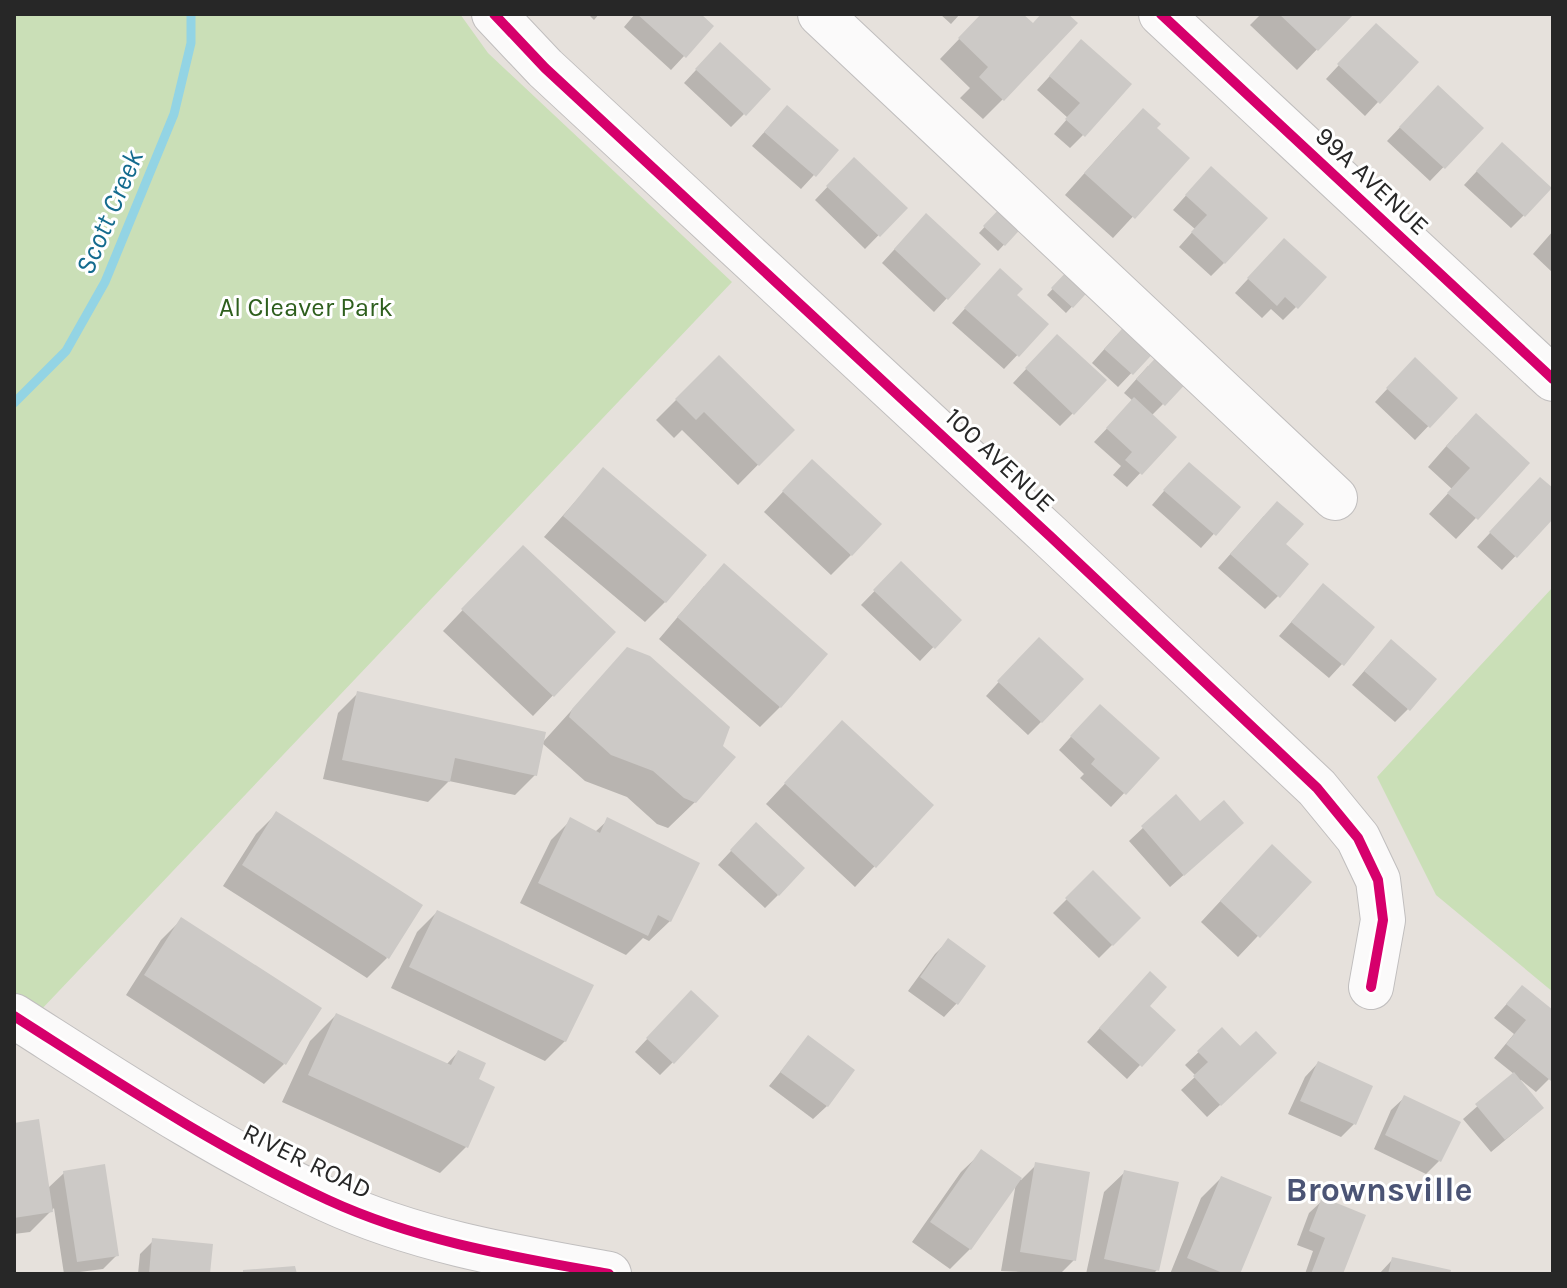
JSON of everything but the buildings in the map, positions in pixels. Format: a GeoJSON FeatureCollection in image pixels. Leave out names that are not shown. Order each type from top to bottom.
{"type":"FeatureCollection","features":[{"type":"Feature","properties":{"kind":"street","name":"100 AVENUE"},"geometry":{"type":"LineString","coordinates":[[494,14],[545,68],[1317,788],[1358,838],[1378,880],[1383,920],[1371,987]]}},
{"type":"Feature","properties":{"kind":"street"},"geometry":{"type":"LineString","coordinates":[[820,14],[1335,498]]}},
{"type":"Feature","properties":{"kind":"street","name":"99A AVENUE"},"geometry":{"type":"LineString","coordinates":[[1161,14],[1553,379]]}},
{"type":"Feature","properties":{"kind":"street","name":"RIVER ROAD"},"geometry":{"type":"LineString","coordinates":[[14,1016],[198,1132],[330,1201],[430,1237],[609,1274]]}},
{"type":"Feature","properties":{"kind":"green space","name":"Al Cleaver Park"},"geometry":{"type":"Polygon","coordinates":[[[14,14],[460,14],[488,53],[732,282],[39,1012],[14,995],[14,14]]]}},
{"type":"Feature","properties":{"kind":"green space"},"geometry":{"type":"Polygon","coordinates":[[[1553,587],[1553,992],[1436,895],[1377,777],[1553,587]]]}},
{"type":"Feature","properties":{"kind":"waterway","name":"Scott Creek"},"geometry":{"type":"LineString","coordinates":[[14,403],[66,351],[105,282],[174,114],[191,43],[191,14]]}},
{"type":"Feature","properties":{"kind":"cycle path"},"geometry":{"type":"LineString","coordinates":[[494,14],[545,68],[1317,788],[1358,838],[1378,880],[1383,920],[1371,987]]}},
{"type":"Feature","properties":{"kind":"cycle path"},"geometry":{"type":"LineString","coordinates":[[1161,14],[1553,379]]}},
{"type":"Feature","properties":{"kind":"cycle path"},"geometry":{"type":"LineString","coordinates":[[14,1016],[207,1137],[328,1200],[431,1237],[609,1274]]}},
{"type":"Feature","properties":{"kind":"district","name":"Brownsville"},"geometry":{"type":"Point","coordinates":[1379,1190]}}]}
